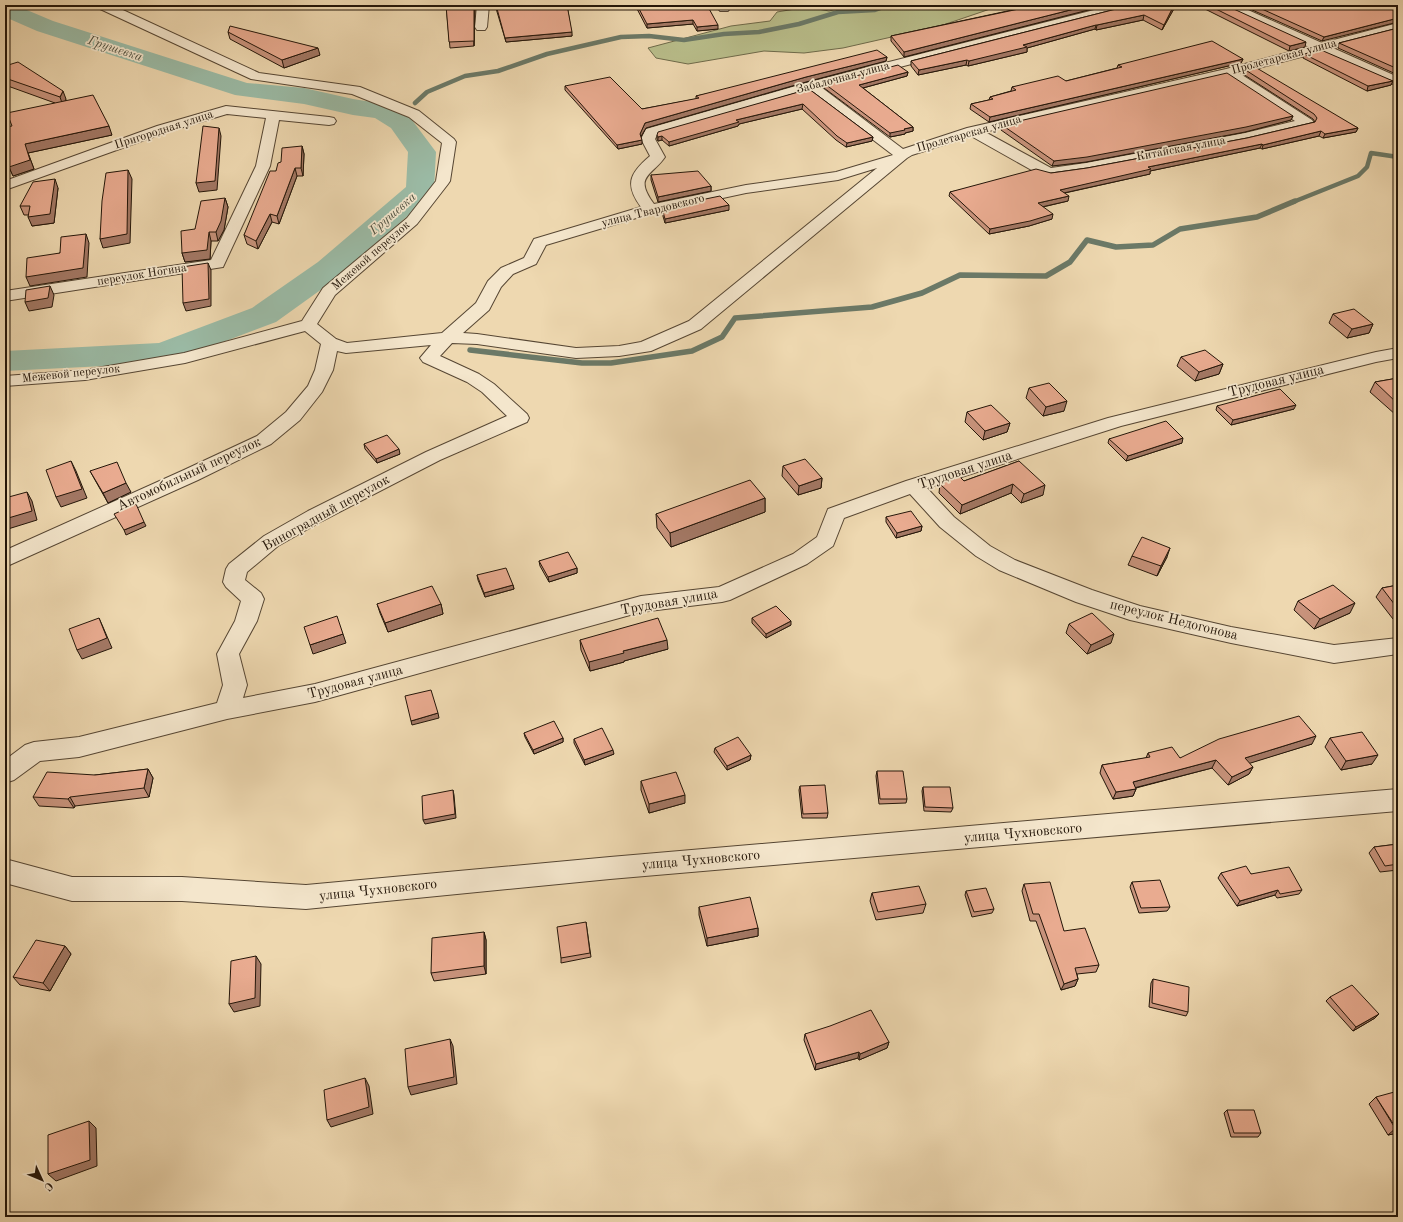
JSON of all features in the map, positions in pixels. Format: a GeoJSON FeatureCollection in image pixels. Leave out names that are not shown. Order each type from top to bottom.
{"type":"FeatureCollection","features":[{"type":"Feature","properties":{"kind":"street","name":"Межевой переулок"},"geometry":{"type":"LineString","coordinates":[[5,381],[85,375],[185,358],[308,325],[329,292],[412,221],[443,181],[449,142],[414,114],[355,90],[256,76],[102,5]]}},
{"type":"Feature","properties":{"kind":"street"},"geometry":{"type":"LineString","coordinates":[[481,27],[482,5]]}},
{"type":"Feature","properties":{"kind":"street","name":"Забалочная улица"},"geometry":{"type":"LineString","coordinates":[[650,209],[637,188],[637,178],[642,170],[658,157],[648,139],[651,132],[811,86],[1128,5]]}},
{"type":"Feature","properties":{"kind":"street"},"geometry":{"type":"LineString","coordinates":[[1227,5],[1398,82]]}},
{"type":"Feature","properties":{"kind":"street","name":"Пролетарская улица"},"geometry":{"type":"LineString","coordinates":[[330,343],[346,348],[447,338],[477,339],[576,353],[619,351],[645,346],[695,324],[902,155],[972,131],[1228,72],[1398,27]]}},
{"type":"Feature","properties":{"kind":"street","name":"Китайская улица"},"geometry":{"type":"LineString","coordinates":[[972,131],[1040,169],[1050,172],[1086,167],[1245,137],[1307,123],[1228,72]]}},
{"type":"Feature","properties":{"kind":"street"},"geometry":{"type":"LineString","coordinates":[[811,86],[902,155]]}},
{"type":"Feature","properties":{"kind":"street","name":"Пригородная улица"},"geometry":{"type":"LineString","coordinates":[[5,186],[162,129],[226,110],[329,121]]}},
{"type":"Feature","properties":{"kind":"street","name":"переулок Ногина"},"geometry":{"type":"LineString","coordinates":[[5,296],[217,264],[263,166],[273,116]]}},
{"type":"Feature","properties":{"kind":"street","name":"улица Твардовского"},"geometry":{"type":"LineString","coordinates":[[520,418],[483,384],[429,358],[447,338],[483,306],[494,285],[507,271],[530,261],[540,242],[650,209],[746,189],[838,176],[876,165],[902,155]]}},
{"type":"Feature","properties":{"kind":"street"},"geometry":{"type":"LineString","coordinates":[[308,325],[330,343]]}},
{"type":"Feature","properties":{"kind":"street","name":"Автомобильный переулок"},"geometry":{"type":"LineString","coordinates":[[5,560],[264,440],[293,416],[316,388],[324,370],[330,343]]}},
{"type":"Feature","properties":{"kind":"street","name":"Трудовая улица"},"geometry":{"type":"LineString","coordinates":[[5,773],[34,752],[79,747],[227,710],[315,693],[641,604],[722,594],[800,559],[826,541],[835,514],[913,486],[1115,422],[1376,356],[1398,353]]}},
{"type":"Feature","properties":{"kind":"street","name":"Виноградный переулок"},"geometry":{"type":"LineString","coordinates":[[227,710],[235,685],[228,654],[246,621],[253,599],[234,582],[237,569],[271,541],[315,516],[426,459],[520,418]]}},
{"type":"Feature","properties":{"kind":"street","name":"переулок Недогонова"},"geometry":{"type":"LineString","coordinates":[[913,486],[947,522],[983,551],[1007,565],[1084,596],[1131,612],[1231,635],[1334,654],[1398,646]]}},
{"type":"Feature","properties":{"kind":"street","name":"улица Чухновского"},"geometry":{"type":"LineString","coordinates":[[5,871],[72,889],[182,888],[306,897],[603,869],[1398,800]]}},
{"type":"Feature","properties":{"kind":"green space"},"geometry":{"type":"Polygon","coordinates":[[[854,5],[1002,5],[940,26],[843,48],[804,53],[764,51],[688,64],[656,58],[648,48],[731,26],[770,21],[777,12],[807,7],[829,11],[854,5]]]}},
{"type":"Feature","properties":{"kind":"building"},"geometry":{"type":"Polygon","coordinates":[[[446,5],[474,5],[474,41],[449,42],[446,5]]]}},
{"type":"Feature","properties":{"kind":"building"},"geometry":{"type":"Polygon","coordinates":[[[496,5],[567,5],[572,32],[505,38],[496,5]]]}},
{"type":"Feature","properties":{"kind":"building"},"geometry":{"type":"Polygon","coordinates":[[[637,5],[707,5],[718,25],[697,27],[693,20],[647,24],[637,5]]]}},
{"type":"Feature","properties":{"kind":"building"},"geometry":{"type":"Polygon","coordinates":[[[1032,5],[1090,5],[904,52],[891,36],[1033,6],[1032,5]]]}},
{"type":"Feature","properties":{"kind":"building"},"geometry":{"type":"Polygon","coordinates":[[[1132,5],[1174,5],[1164,25],[1144,15],[1096,25],[1023,45],[1027,47],[969,61],[967,60],[919,70],[911,61],[1132,5]]]}},
{"type":"Feature","properties":{"kind":"building"},"geometry":{"type":"Polygon","coordinates":[[[1208,5],[1225,5],[1306,42],[1290,46],[1208,5]]]}},
{"type":"Feature","properties":{"kind":"building"},"geometry":{"type":"Polygon","coordinates":[[[1253,5],[1398,5],[1398,18],[1324,37],[1253,5]]]}},
{"type":"Feature","properties":{"kind":"building"},"geometry":{"type":"Polygon","coordinates":[[[230,26],[318,48],[282,60],[228,32],[230,26]]]}},
{"type":"Feature","properties":{"kind":"building"},"geometry":{"type":"Polygon","coordinates":[[[1398,28],[1398,69],[1339,43],[1398,28]]]}},
{"type":"Feature","properties":{"kind":"building"},"geometry":{"type":"Polygon","coordinates":[[[1212,41],[1243,59],[990,117],[971,104],[993,99],[990,97],[1016,90],[1012,87],[1058,76],[1066,81],[1122,67],[1118,65],[1212,41]]]}},
{"type":"Feature","properties":{"kind":"building"},"geometry":{"type":"Polygon","coordinates":[[[877,50],[887,57],[806,77],[645,123],[640,134],[642,140],[617,145],[565,86],[610,77],[642,109],[699,98],[696,96],[877,50]]]}},
{"type":"Feature","properties":{"kind":"building"},"geometry":{"type":"Polygon","coordinates":[[[1321,50],[1393,81],[1368,86],[1304,54],[1321,50]]]}},
{"type":"Feature","properties":{"kind":"building"},"geometry":{"type":"Polygon","coordinates":[[[18,62],[63,91],[60,97],[5,78],[5,66],[18,62]]]}},
{"type":"Feature","properties":{"kind":"building"},"geometry":{"type":"Polygon","coordinates":[[[898,65],[908,72],[859,85],[913,127],[904,129],[905,130],[890,133],[825,84],[898,65]]]}},
{"type":"Feature","properties":{"kind":"building"},"geometry":{"type":"Polygon","coordinates":[[[1255,67],[1358,128],[1325,134],[1321,131],[1263,145],[1148,167],[1151,169],[1060,190],[1069,196],[1038,203],[1053,214],[1030,221],[990,229],[950,192],[1036,169],[1051,173],[1087,168],[1247,138],[1315,122],[1317,118],[1314,114],[1244,69],[1255,67]]]}},
{"type":"Feature","properties":{"kind":"building"},"geometry":{"type":"Polygon","coordinates":[[[1227,73],[1293,116],[1246,127],[1087,157],[1054,161],[1002,125],[1227,73]]]}},
{"type":"Feature","properties":{"kind":"building"},"geometry":{"type":"Polygon","coordinates":[[[809,89],[873,137],[847,143],[837,136],[803,104],[736,120],[739,122],[669,142],[662,136],[658,137],[657,135],[658,132],[809,89]]]}},
{"type":"Feature","properties":{"kind":"building"},"geometry":{"type":"Polygon","coordinates":[[[93,95],[109,126],[25,144],[30,160],[9,167],[5,154],[5,127],[12,126],[7,113],[93,95]]]}},
{"type":"Feature","properties":{"kind":"building"},"geometry":{"type":"Polygon","coordinates":[[[203,126],[219,128],[215,181],[196,183],[203,126]]]}},
{"type":"Feature","properties":{"kind":"building"},"geometry":{"type":"Polygon","coordinates":[[[302,146],[301,168],[295,168],[277,216],[270,214],[256,241],[244,235],[270,171],[276,171],[278,163],[281,162],[282,148],[302,146]]]}},
{"type":"Feature","properties":{"kind":"building"},"geometry":{"type":"Polygon","coordinates":[[[128,170],[127,234],[100,239],[102,201],[106,173],[128,170]]]}},
{"type":"Feature","properties":{"kind":"building"},"geometry":{"type":"Polygon","coordinates":[[[698,171],[711,186],[658,197],[651,175],[698,171]]]}},
{"type":"Feature","properties":{"kind":"building"},"geometry":{"type":"Polygon","coordinates":[[[55,179],[50,214],[28,217],[30,206],[20,206],[33,182],[55,179]]]}},
{"type":"Feature","properties":{"kind":"building"},"geometry":{"type":"Polygon","coordinates":[[[720,196],[729,205],[665,219],[662,208],[720,196]]]}},
{"type":"Feature","properties":{"kind":"building"},"geometry":{"type":"Polygon","coordinates":[[[225,198],[221,221],[216,232],[209,232],[207,250],[182,253],[181,231],[195,229],[201,201],[225,198]]]}},
{"type":"Feature","properties":{"kind":"building"},"geometry":{"type":"Polygon","coordinates":[[[86,234],[83,268],[26,277],[27,258],[60,253],[61,237],[86,234]]]}},
{"type":"Feature","properties":{"kind":"building"},"geometry":{"type":"Polygon","coordinates":[[[208,263],[209,299],[183,303],[182,267],[208,263]]]}},
{"type":"Feature","properties":{"kind":"building"},"geometry":{"type":"Polygon","coordinates":[[[50,286],[48,298],[25,302],[26,290],[50,286]]]}},
{"type":"Feature","properties":{"kind":"building"},"geometry":{"type":"Polygon","coordinates":[[[1354,309],[1373,324],[1352,329],[1333,314],[1354,309]]]}},
{"type":"Feature","properties":{"kind":"building"},"geometry":{"type":"Polygon","coordinates":[[[1205,350],[1223,364],[1199,372],[1181,357],[1205,350]]]}},
{"type":"Feature","properties":{"kind":"building"},"geometry":{"type":"Polygon","coordinates":[[[1398,378],[1398,404],[1375,382],[1398,378]]]}},
{"type":"Feature","properties":{"kind":"building"},"geometry":{"type":"Polygon","coordinates":[[[1049,383],[1067,401],[1046,407],[1029,388],[1049,383]]]}},
{"type":"Feature","properties":{"kind":"building"},"geometry":{"type":"Polygon","coordinates":[[[1280,389],[1296,405],[1233,420],[1217,406],[1280,389]]]}},
{"type":"Feature","properties":{"kind":"building"},"geometry":{"type":"Polygon","coordinates":[[[991,405],[1010,423],[985,431],[967,412],[991,405]]]}},
{"type":"Feature","properties":{"kind":"building"},"geometry":{"type":"Polygon","coordinates":[[[1166,421],[1183,438],[1128,456],[1109,439],[1166,421]]]}},
{"type":"Feature","properties":{"kind":"building"},"geometry":{"type":"Polygon","coordinates":[[[387,435],[399,449],[376,459],[364,444],[387,435]]]}},
{"type":"Feature","properties":{"kind":"building"},"geometry":{"type":"Polygon","coordinates":[[[805,459],[822,478],[799,486],[783,466],[805,459]]]}},
{"type":"Feature","properties":{"kind":"building"},"geometry":{"type":"Polygon","coordinates":[[[71,461],[82,489],[56,497],[46,470],[71,461]]]}},
{"type":"Feature","properties":{"kind":"building"},"geometry":{"type":"Polygon","coordinates":[[[1019,461],[1045,485],[1024,494],[1013,484],[962,505],[940,484],[959,476],[964,481],[1019,461]]]}},
{"type":"Feature","properties":{"kind":"building"},"geometry":{"type":"Polygon","coordinates":[[[117,462],[126,483],[103,493],[90,471],[117,462]]]}},
{"type":"Feature","properties":{"kind":"building"},"geometry":{"type":"Polygon","coordinates":[[[750,480],[765,498],[670,533],[656,514],[750,480]]]}},
{"type":"Feature","properties":{"kind":"building"},"geometry":{"type":"Polygon","coordinates":[[[27,492],[32,511],[5,519],[5,498],[27,492]]]}},
{"type":"Feature","properties":{"kind":"building"},"geometry":{"type":"Polygon","coordinates":[[[136,504],[144,522],[124,530],[114,514],[136,504]]]}},
{"type":"Feature","properties":{"kind":"building"},"geometry":{"type":"Polygon","coordinates":[[[911,511],[922,526],[897,533],[886,517],[911,511]]]}},
{"type":"Feature","properties":{"kind":"building"},"geometry":{"type":"Polygon","coordinates":[[[1142,537],[1170,548],[1161,566],[1132,556],[1142,537]]]}},
{"type":"Feature","properties":{"kind":"building"},"geometry":{"type":"Polygon","coordinates":[[[568,552],[577,568],[548,577],[539,561],[568,552]]]}},
{"type":"Feature","properties":{"kind":"building"},"geometry":{"type":"Polygon","coordinates":[[[506,568],[513,585],[484,593],[477,575],[506,568]]]}},
{"type":"Feature","properties":{"kind":"building"},"geometry":{"type":"Polygon","coordinates":[[[1333,585],[1355,603],[1320,619],[1298,601],[1333,585]]]}},
{"type":"Feature","properties":{"kind":"building"},"geometry":{"type":"Polygon","coordinates":[[[1398,585],[1398,609],[1382,588],[1398,585]]]}},
{"type":"Feature","properties":{"kind":"building"},"geometry":{"type":"Polygon","coordinates":[[[432,586],[441,604],[385,623],[377,604],[432,586]]]}},
{"type":"Feature","properties":{"kind":"building"},"geometry":{"type":"Polygon","coordinates":[[[776,606],[791,621],[766,634],[752,618],[776,606]]]}},
{"type":"Feature","properties":{"kind":"building"},"geometry":{"type":"Polygon","coordinates":[[[1092,613],[1114,634],[1091,645],[1069,624],[1092,613]]]}},
{"type":"Feature","properties":{"kind":"building"},"geometry":{"type":"Polygon","coordinates":[[[337,616],[343,634],[310,645],[304,627],[337,616]]]}},
{"type":"Feature","properties":{"kind":"building"},"geometry":{"type":"Polygon","coordinates":[[[99,618],[107,638],[77,650],[69,629],[99,618]]]}},
{"type":"Feature","properties":{"kind":"building"},"geometry":{"type":"Polygon","coordinates":[[[658,618],[667,640],[623,651],[624,653],[589,662],[580,640],[658,618]]]}},
{"type":"Feature","properties":{"kind":"building"},"geometry":{"type":"Polygon","coordinates":[[[431,690],[438,713],[411,721],[405,696],[431,690]]]}},
{"type":"Feature","properties":{"kind":"building"},"geometry":{"type":"Polygon","coordinates":[[[1299,716],[1316,736],[1245,758],[1253,767],[1232,777],[1216,760],[1133,782],[1136,789],[1116,792],[1102,765],[1150,757],[1148,753],[1172,747],[1180,758],[1219,739],[1299,716]]]}},
{"type":"Feature","properties":{"kind":"building"},"geometry":{"type":"Polygon","coordinates":[[[554,721],[563,738],[533,750],[524,733],[554,721]]]}},
{"type":"Feature","properties":{"kind":"building"},"geometry":{"type":"Polygon","coordinates":[[[602,728],[613,750],[584,760],[574,739],[602,728]]]}},
{"type":"Feature","properties":{"kind":"building"},"geometry":{"type":"Polygon","coordinates":[[[1362,732],[1378,755],[1346,761],[1330,738],[1362,732]]]}},
{"type":"Feature","properties":{"kind":"building"},"geometry":{"type":"Polygon","coordinates":[[[738,737],[751,755],[727,766],[715,748],[738,737]]]}},
{"type":"Feature","properties":{"kind":"building"},"geometry":{"type":"Polygon","coordinates":[[[148,769],[144,788],[70,797],[68,799],[33,797],[47,772],[95,775],[148,769]]]}},
{"type":"Feature","properties":{"kind":"building"},"geometry":{"type":"Polygon","coordinates":[[[877,771],[903,771],[907,799],[880,799],[877,771]]]}},
{"type":"Feature","properties":{"kind":"building"},"geometry":{"type":"Polygon","coordinates":[[[676,772],[685,795],[649,804],[641,781],[676,772]]]}},
{"type":"Feature","properties":{"kind":"building"},"geometry":{"type":"Polygon","coordinates":[[[825,785],[828,813],[803,814],[800,786],[825,785]]]}},
{"type":"Feature","properties":{"kind":"building"},"geometry":{"type":"Polygon","coordinates":[[[923,787],[950,787],[953,808],[925,807],[923,787]]]}},
{"type":"Feature","properties":{"kind":"building"},"geometry":{"type":"Polygon","coordinates":[[[453,790],[455,814],[423,820],[422,796],[453,790]]]}},
{"type":"Feature","properties":{"kind":"building"},"geometry":{"type":"Polygon","coordinates":[[[1398,844],[1398,864],[1385,866],[1374,847],[1398,844]]]}},
{"type":"Feature","properties":{"kind":"building"},"geometry":{"type":"Polygon","coordinates":[[[1246,866],[1251,874],[1289,867],[1302,890],[1280,894],[1278,890],[1240,901],[1221,873],[1246,866]]]}},
{"type":"Feature","properties":{"kind":"building"},"geometry":{"type":"Polygon","coordinates":[[[1160,880],[1170,907],[1141,908],[1132,882],[1160,880]]]}},
{"type":"Feature","properties":{"kind":"building"},"geometry":{"type":"Polygon","coordinates":[[[1050,882],[1064,931],[1085,928],[1099,965],[1075,968],[1078,979],[1064,984],[1039,914],[1033,914],[1024,884],[1050,882]]]}},
{"type":"Feature","properties":{"kind":"building"},"geometry":{"type":"Polygon","coordinates":[[[919,886],[926,904],[878,912],[872,893],[919,886]]]}},
{"type":"Feature","properties":{"kind":"building"},"geometry":{"type":"Polygon","coordinates":[[[986,888],[994,909],[974,912],[966,891],[986,888]]]}},
{"type":"Feature","properties":{"kind":"building"},"geometry":{"type":"Polygon","coordinates":[[[750,897],[758,928],[707,938],[699,907],[750,897]]]}},
{"type":"Feature","properties":{"kind":"building"},"geometry":{"type":"Polygon","coordinates":[[[586,922],[590,953],[561,958],[557,927],[586,922]]]}},
{"type":"Feature","properties":{"kind":"building"},"geometry":{"type":"Polygon","coordinates":[[[484,932],[484,966],[431,973],[432,938],[484,932]]]}},
{"type":"Feature","properties":{"kind":"building"},"geometry":{"type":"Polygon","coordinates":[[[36,940],[65,946],[43,983],[13,977],[36,940]]]}},
{"type":"Feature","properties":{"kind":"building"},"geometry":{"type":"Polygon","coordinates":[[[256,956],[255,998],[229,1004],[231,961],[256,956]]]}},
{"type":"Feature","properties":{"kind":"building"},"geometry":{"type":"Polygon","coordinates":[[[1153,979],[1189,987],[1188,1012],[1152,1003],[1153,979]]]}},
{"type":"Feature","properties":{"kind":"building"},"geometry":{"type":"Polygon","coordinates":[[[1352,985],[1379,1014],[1356,1027],[1330,997],[1352,985]]]}},
{"type":"Feature","properties":{"kind":"building"},"geometry":{"type":"Polygon","coordinates":[[[871,1010],[889,1042],[860,1054],[859,1052],[816,1064],[805,1034],[871,1010]]]}},
{"type":"Feature","properties":{"kind":"building"},"geometry":{"type":"Polygon","coordinates":[[[450,1039],[454,1077],[408,1087],[405,1049],[450,1039]]]}},
{"type":"Feature","properties":{"kind":"building"},"geometry":{"type":"Polygon","coordinates":[[[365,1078],[369,1107],[327,1120],[324,1090],[365,1078]]]}},
{"type":"Feature","properties":{"kind":"building"},"geometry":{"type":"Polygon","coordinates":[[[1398,1091],[1398,1128],[1396,1128],[1376,1097],[1398,1091]]]}},
{"type":"Feature","properties":{"kind":"building"},"geometry":{"type":"Polygon","coordinates":[[[1227,1110],[1254,1110],[1261,1133],[1234,1133],[1227,1110]]]}},
{"type":"Feature","properties":{"kind":"building"},"geometry":{"type":"Polygon","coordinates":[[[89,1121],[90,1160],[48,1174],[48,1135],[89,1121]]]}},
{"type":"Feature","properties":{"kind":"waterway"},"geometry":{"type":"LineString","coordinates":[[415,103],[427,92],[465,76],[498,71],[547,54],[621,37],[649,36],[684,40],[724,34],[759,32],[799,24],[838,12],[875,10],[889,5]]}},
{"type":"Feature","properties":{"kind":"waterway","name":"Грушевка"},"geometry":{"type":"LineString","coordinates":[[5,7],[7,10],[45,26],[244,90],[304,96],[353,107],[382,111],[400,122],[422,152],[420,190],[329,269],[264,315],[164,353],[5,361]]}},
{"type":"Feature","properties":{"kind":"waterway"},"geometry":{"type":"LineString","coordinates":[[1293,202],[1358,176],[1367,167],[1371,153],[1398,157]]}},
{"type":"Feature","properties":{"kind":"waterway"},"geometry":{"type":"LineString","coordinates":[[470,350],[582,363],[611,363],[692,351],[722,337],[735,318],[872,307],[922,293],[960,275],[1046,276],[1070,262],[1087,240],[1116,247],[1153,245],[1180,229],[1257,217],[1295,201]]}}]}
